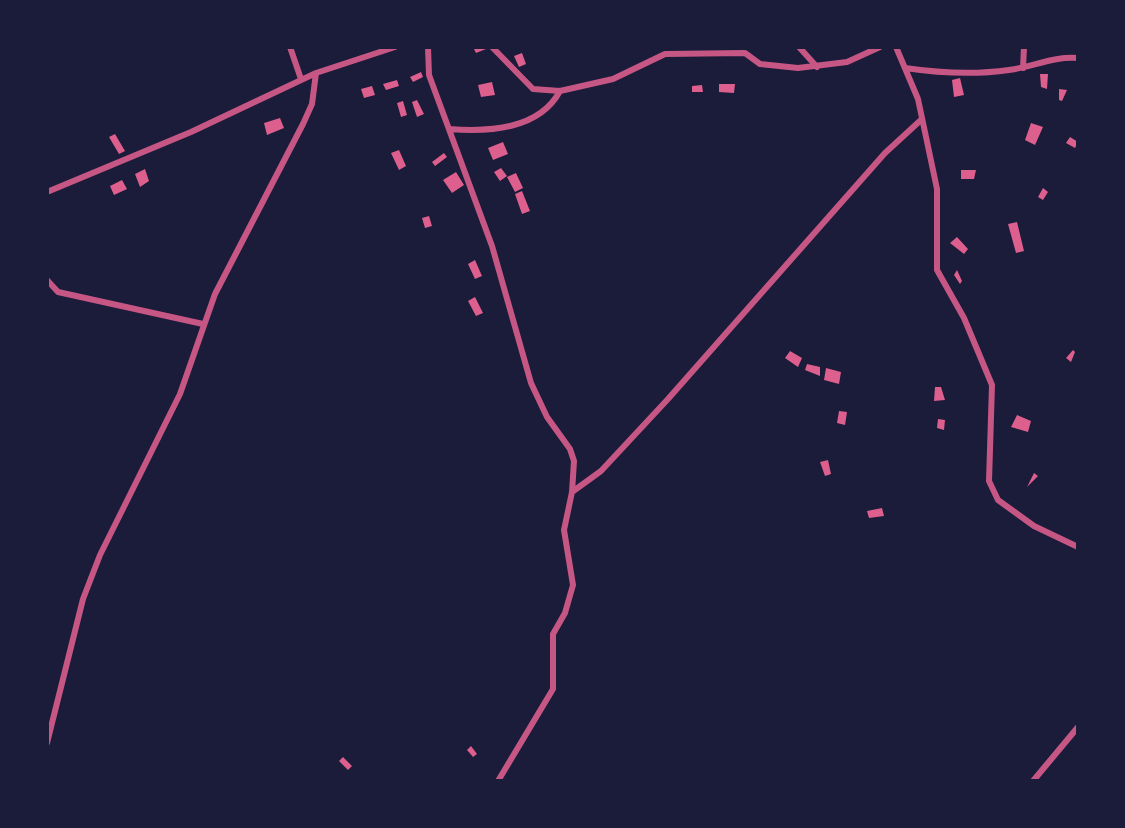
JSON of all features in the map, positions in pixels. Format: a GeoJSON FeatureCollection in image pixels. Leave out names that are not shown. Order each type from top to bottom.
{"type":"FeatureCollection","features":[{"type":"Feature","properties":{"kind":"street"},"geometry":{"type":"LineString","coordinates":[[289,47],[301,79]]}},
{"type":"Feature","properties":{"kind":"street"},"geometry":{"type":"LineString","coordinates":[[47,192],[191,132],[301,79],[395,47]]}},
{"type":"Feature","properties":{"kind":"street"},"geometry":{"type":"LineString","coordinates":[[428,47],[429,75],[492,246],[531,383],[547,416],[570,449],[574,461],[572,492],[564,530],[573,585],[565,613],[553,634],[553,689],[498,781]]}},
{"type":"Feature","properties":{"kind":"street"},"geometry":{"type":"LineString","coordinates":[[492,47],[533,89],[560,91],[622,76],[665,54],[745,53],[760,64],[798,68],[853,61],[880,47]]}},
{"type":"Feature","properties":{"kind":"street"},"geometry":{"type":"LineString","coordinates":[[799,47],[817,67]]}},
{"type":"Feature","properties":{"kind":"street"},"geometry":{"type":"LineString","coordinates":[[896,47],[922,119],[937,189],[937,270],[964,318],[992,385],[989,481],[998,500],[1034,526],[1078,547]]}},
{"type":"Feature","properties":{"kind":"street"},"geometry":{"type":"LineString","coordinates":[[1023,68],[1024,47]]}},
{"type":"Feature","properties":{"kind":"street"},"geometry":{"type":"LineString","coordinates":[[905,68],[942,73],[1023,68],[1056,58],[1078,58]]}},
{"type":"Feature","properties":{"kind":"street"},"geometry":{"type":"LineString","coordinates":[[47,743],[83,598],[121,508],[146,467],[180,394],[215,294],[312,104],[316,73]]}},
{"type":"Feature","properties":{"kind":"street"},"geometry":{"type":"LineString","coordinates":[[449,129],[483,132],[532,120],[552,105],[560,91]]}},
{"type":"Feature","properties":{"kind":"street"},"geometry":{"type":"LineString","coordinates":[[572,492],[601,471],[878,161],[922,119]]}},
{"type":"Feature","properties":{"kind":"street"},"geometry":{"type":"LineString","coordinates":[[47,281],[58,292],[203,324]]}},
{"type":"Feature","properties":{"kind":"street"},"geometry":{"type":"LineString","coordinates":[[1033,781],[1078,727]]}},
{"type":"Feature","properties":{"kind":"building"},"geometry":{"type":"Polygon","coordinates":[[[473,47],[491,47],[476,53],[473,47]]]}},
{"type":"Feature","properties":{"kind":"building"},"geometry":{"type":"Polygon","coordinates":[[[522,53],[526,64],[519,67],[514,56],[522,53]]]}},
{"type":"Feature","properties":{"kind":"building"},"geometry":{"type":"Polygon","coordinates":[[[421,72],[423,77],[413,82],[410,77],[421,72]]]}},
{"type":"Feature","properties":{"kind":"building"},"geometry":{"type":"Polygon","coordinates":[[[1040,74],[1048,74],[1047,89],[1041,87],[1040,74]]]}},
{"type":"Feature","properties":{"kind":"building"},"geometry":{"type":"Polygon","coordinates":[[[960,78],[964,95],[954,97],[952,80],[960,78]]]}},
{"type":"Feature","properties":{"kind":"building"},"geometry":{"type":"Polygon","coordinates":[[[397,80],[399,86],[386,90],[383,84],[397,80]]]}},
{"type":"Feature","properties":{"kind":"building"},"geometry":{"type":"Polygon","coordinates":[[[492,82],[495,95],[481,97],[478,85],[492,82]]]}},
{"type":"Feature","properties":{"kind":"building"},"geometry":{"type":"Polygon","coordinates":[[[719,84],[735,84],[734,93],[719,92],[719,84]]]}},
{"type":"Feature","properties":{"kind":"building"},"geometry":{"type":"Polygon","coordinates":[[[702,85],[703,92],[692,92],[692,86],[702,85]]]}},
{"type":"Feature","properties":{"kind":"building"},"geometry":{"type":"Polygon","coordinates":[[[372,86],[375,95],[364,98],[361,89],[372,86]]]}},
{"type":"Feature","properties":{"kind":"building"},"geometry":{"type":"Polygon","coordinates":[[[1059,89],[1067,90],[1062,101],[1059,100],[1059,89]]]}},
{"type":"Feature","properties":{"kind":"building"},"geometry":{"type":"Polygon","coordinates":[[[417,100],[424,114],[417,117],[412,102],[417,100]]]}},
{"type":"Feature","properties":{"kind":"building"},"geometry":{"type":"Polygon","coordinates":[[[403,101],[407,115],[401,117],[397,103],[403,101]]]}},
{"type":"Feature","properties":{"kind":"building"},"geometry":{"type":"Polygon","coordinates":[[[280,118],[284,128],[267,135],[264,123],[280,118]]]}},
{"type":"Feature","properties":{"kind":"building"},"geometry":{"type":"Polygon","coordinates":[[[1031,123],[1043,127],[1035,145],[1025,140],[1031,123]]]}},
{"type":"Feature","properties":{"kind":"building"},"geometry":{"type":"Polygon","coordinates":[[[115,134],[125,151],[119,154],[109,137],[115,134]]]}},
{"type":"Feature","properties":{"kind":"building"},"geometry":{"type":"Polygon","coordinates":[[[1070,137],[1078,142],[1075,148],[1066,143],[1070,137]]]}},
{"type":"Feature","properties":{"kind":"building"},"geometry":{"type":"Polygon","coordinates":[[[503,142],[508,154],[493,160],[488,148],[503,142]]]}},
{"type":"Feature","properties":{"kind":"building"},"geometry":{"type":"Polygon","coordinates":[[[399,150],[406,166],[399,170],[391,153],[399,150]]]}},
{"type":"Feature","properties":{"kind":"building"},"geometry":{"type":"Polygon","coordinates":[[[444,153],[447,157],[435,166],[432,162],[444,153]]]}},
{"type":"Feature","properties":{"kind":"building"},"geometry":{"type":"Polygon","coordinates":[[[501,168],[507,176],[500,181],[494,172],[501,168]]]}},
{"type":"Feature","properties":{"kind":"building"},"geometry":{"type":"Polygon","coordinates":[[[145,169],[149,181],[140,187],[135,174],[145,169]]]}},
{"type":"Feature","properties":{"kind":"building"},"geometry":{"type":"Polygon","coordinates":[[[961,170],[976,170],[974,179],[961,179],[961,170]]]}},
{"type":"Feature","properties":{"kind":"building"},"geometry":{"type":"Polygon","coordinates":[[[456,172],[464,185],[452,193],[443,180],[456,172]]]}},
{"type":"Feature","properties":{"kind":"building"},"geometry":{"type":"Polygon","coordinates":[[[516,173],[523,188],[515,192],[507,177],[516,173]]]}},
{"type":"Feature","properties":{"kind":"building"},"geometry":{"type":"Polygon","coordinates":[[[122,180],[127,189],[114,195],[110,186],[122,180]]]}},
{"type":"Feature","properties":{"kind":"building"},"geometry":{"type":"Polygon","coordinates":[[[1043,188],[1048,192],[1043,200],[1038,197],[1043,188]]]}},
{"type":"Feature","properties":{"kind":"building"},"geometry":{"type":"Polygon","coordinates":[[[522,191],[530,211],[522,214],[515,194],[522,191]]]}},
{"type":"Feature","properties":{"kind":"building"},"geometry":{"type":"Polygon","coordinates":[[[429,216],[432,226],[425,228],[422,218],[429,216]]]}},
{"type":"Feature","properties":{"kind":"building"},"geometry":{"type":"Polygon","coordinates":[[[1017,222],[1024,251],[1016,253],[1008,224],[1017,222]]]}},
{"type":"Feature","properties":{"kind":"building"},"geometry":{"type":"Polygon","coordinates":[[[957,237],[968,249],[964,254],[950,243],[957,237]]]}},
{"type":"Feature","properties":{"kind":"building"},"geometry":{"type":"Polygon","coordinates":[[[475,260],[482,276],[475,279],[468,264],[475,260]]]}},
{"type":"Feature","properties":{"kind":"building"},"geometry":{"type":"Polygon","coordinates":[[[957,270],[962,281],[960,284],[954,275],[957,270]]]}},
{"type":"Feature","properties":{"kind":"building"},"geometry":{"type":"Polygon","coordinates":[[[475,297],[483,313],[476,316],[468,301],[475,297]]]}},
{"type":"Feature","properties":{"kind":"building"},"geometry":{"type":"Polygon","coordinates":[[[1073,350],[1075,352],[1071,362],[1066,358],[1073,350]]]}},
{"type":"Feature","properties":{"kind":"building"},"geometry":{"type":"Polygon","coordinates":[[[790,351],[802,358],[798,367],[785,358],[790,351]]]}},
{"type":"Feature","properties":{"kind":"building"},"geometry":{"type":"Polygon","coordinates":[[[807,364],[820,367],[820,376],[805,370],[807,364]]]}},
{"type":"Feature","properties":{"kind":"building"},"geometry":{"type":"Polygon","coordinates":[[[826,368],[841,372],[839,384],[824,380],[826,368]]]}},
{"type":"Feature","properties":{"kind":"building"},"geometry":{"type":"Polygon","coordinates":[[[935,387],[941,387],[945,400],[934,401],[935,387]]]}},
{"type":"Feature","properties":{"kind":"building"},"geometry":{"type":"Polygon","coordinates":[[[839,411],[847,412],[845,425],[837,423],[839,411]]]}},
{"type":"Feature","properties":{"kind":"building"},"geometry":{"type":"Polygon","coordinates":[[[1017,415],[1031,421],[1028,432],[1011,427],[1017,415]]]}},
{"type":"Feature","properties":{"kind":"building"},"geometry":{"type":"Polygon","coordinates":[[[938,419],[945,420],[944,430],[937,428],[938,419]]]}},
{"type":"Feature","properties":{"kind":"building"},"geometry":{"type":"Polygon","coordinates":[[[828,460],[831,474],[825,476],[820,462],[828,460]]]}},
{"type":"Feature","properties":{"kind":"building"},"geometry":{"type":"Polygon","coordinates":[[[1034,473],[1038,476],[1027,487],[1034,473]]]}},
{"type":"Feature","properties":{"kind":"building"},"geometry":{"type":"Polygon","coordinates":[[[882,508],[884,516],[869,518],[867,511],[882,508]]]}},
{"type":"Feature","properties":{"kind":"building"},"geometry":{"type":"Polygon","coordinates":[[[471,746],[477,754],[473,757],[467,750],[471,746]]]}},
{"type":"Feature","properties":{"kind":"building"},"geometry":{"type":"Polygon","coordinates":[[[343,757],[352,766],[348,770],[339,761],[343,757]]]}}]}
